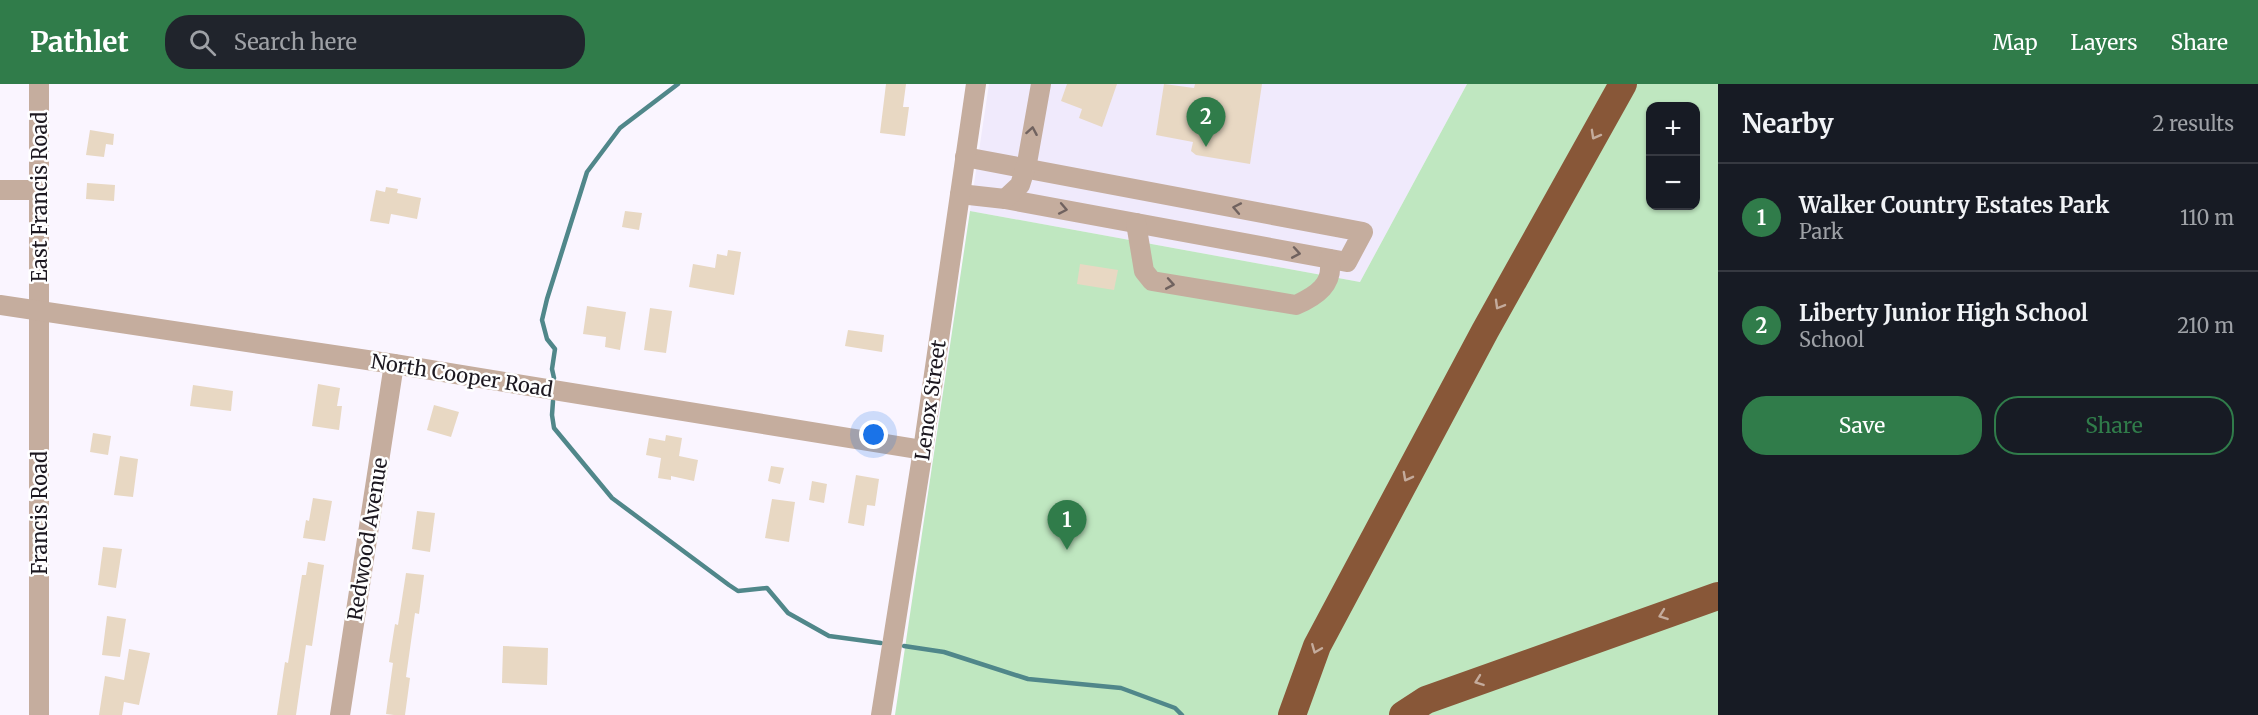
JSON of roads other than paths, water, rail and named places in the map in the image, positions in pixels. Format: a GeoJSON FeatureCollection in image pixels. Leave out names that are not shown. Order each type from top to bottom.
{"type":"FeatureCollection","features":[{"type":"Feature","properties":{"kind":"highway"},"geometry":{"type":"LineString","coordinates":[[1292,715],[1322,635],[1485,331],[1623,84]]}},
{"type":"Feature","properties":{"kind":"highway"},"geometry":{"type":"LineString","coordinates":[[1403,715],[1426,700],[1718,596]]}},
{"type":"Feature","properties":{"kind":"street","name":"East Francis Road"},"geometry":{"type":"LineString","coordinates":[[39,84],[39,311]]}},
{"type":"Feature","properties":{"kind":"street","name":"Lenox Street"},"geometry":{"type":"LineString","coordinates":[[881,715],[923,450],[976,84]]}},
{"type":"Feature","properties":{"kind":"street"},"geometry":{"type":"LineString","coordinates":[[1005,199],[1020,185],[1041,84]]}},
{"type":"Feature","properties":{"kind":"street"},"geometry":{"type":"LineString","coordinates":[[960,194],[1005,199],[1347,262],[1364,232],[965,157]]}},
{"type":"Feature","properties":{"kind":"street"},"geometry":{"type":"LineString","coordinates":[[0,190],[39,190]]}},
{"type":"Feature","properties":{"kind":"street"},"geometry":{"type":"LineString","coordinates":[[1257,246],[1262,213]]}},
{"type":"Feature","properties":{"kind":"street"},"geometry":{"type":"LineString","coordinates":[[1136,223],[1144,271],[1152,281],[1296,306],[1314,297],[1327,285],[1331,267],[1329,259]]}},
{"type":"Feature","properties":{"kind":"street","name":"North Cooper Road"},"geometry":{"type":"LineString","coordinates":[[0,305],[394,364],[923,450]]}},
{"type":"Feature","properties":{"kind":"street","name":"Francis Road"},"geometry":{"type":"LineString","coordinates":[[39,311],[39,715]]}},
{"type":"Feature","properties":{"kind":"street","name":"Redwood Avenue"},"geometry":{"type":"LineString","coordinates":[[340,715],[394,364]]}},
{"type":"Feature","properties":{"kind":"waterway"},"geometry":{"type":"LineString","coordinates":[[554,378],[552,369],[555,349],[547,339],[542,320],[587,172],[620,128],[678,84]]}},
{"type":"Feature","properties":{"kind":"waterway"},"geometry":{"type":"LineString","coordinates":[[553,401],[554,428],[612,498],[729,585],[738,591],[767,588],[788,613],[829,636],[881,643]]}},
{"type":"Feature","properties":{"kind":"waterway"},"geometry":{"type":"LineString","coordinates":[[904,646],[944,652],[1028,679],[1121,688],[1175,708],[1182,715]]}},
{"type":"Feature","properties":{"kind":"place","name":"Liberty Junior High School"},"geometry":{"type":"Point","coordinates":[1206,147]}},
{"type":"Feature","properties":{"kind":"place","name":"Walker Country Estates Park"},"geometry":{"type":"Point","coordinates":[1067,550]}}]}
